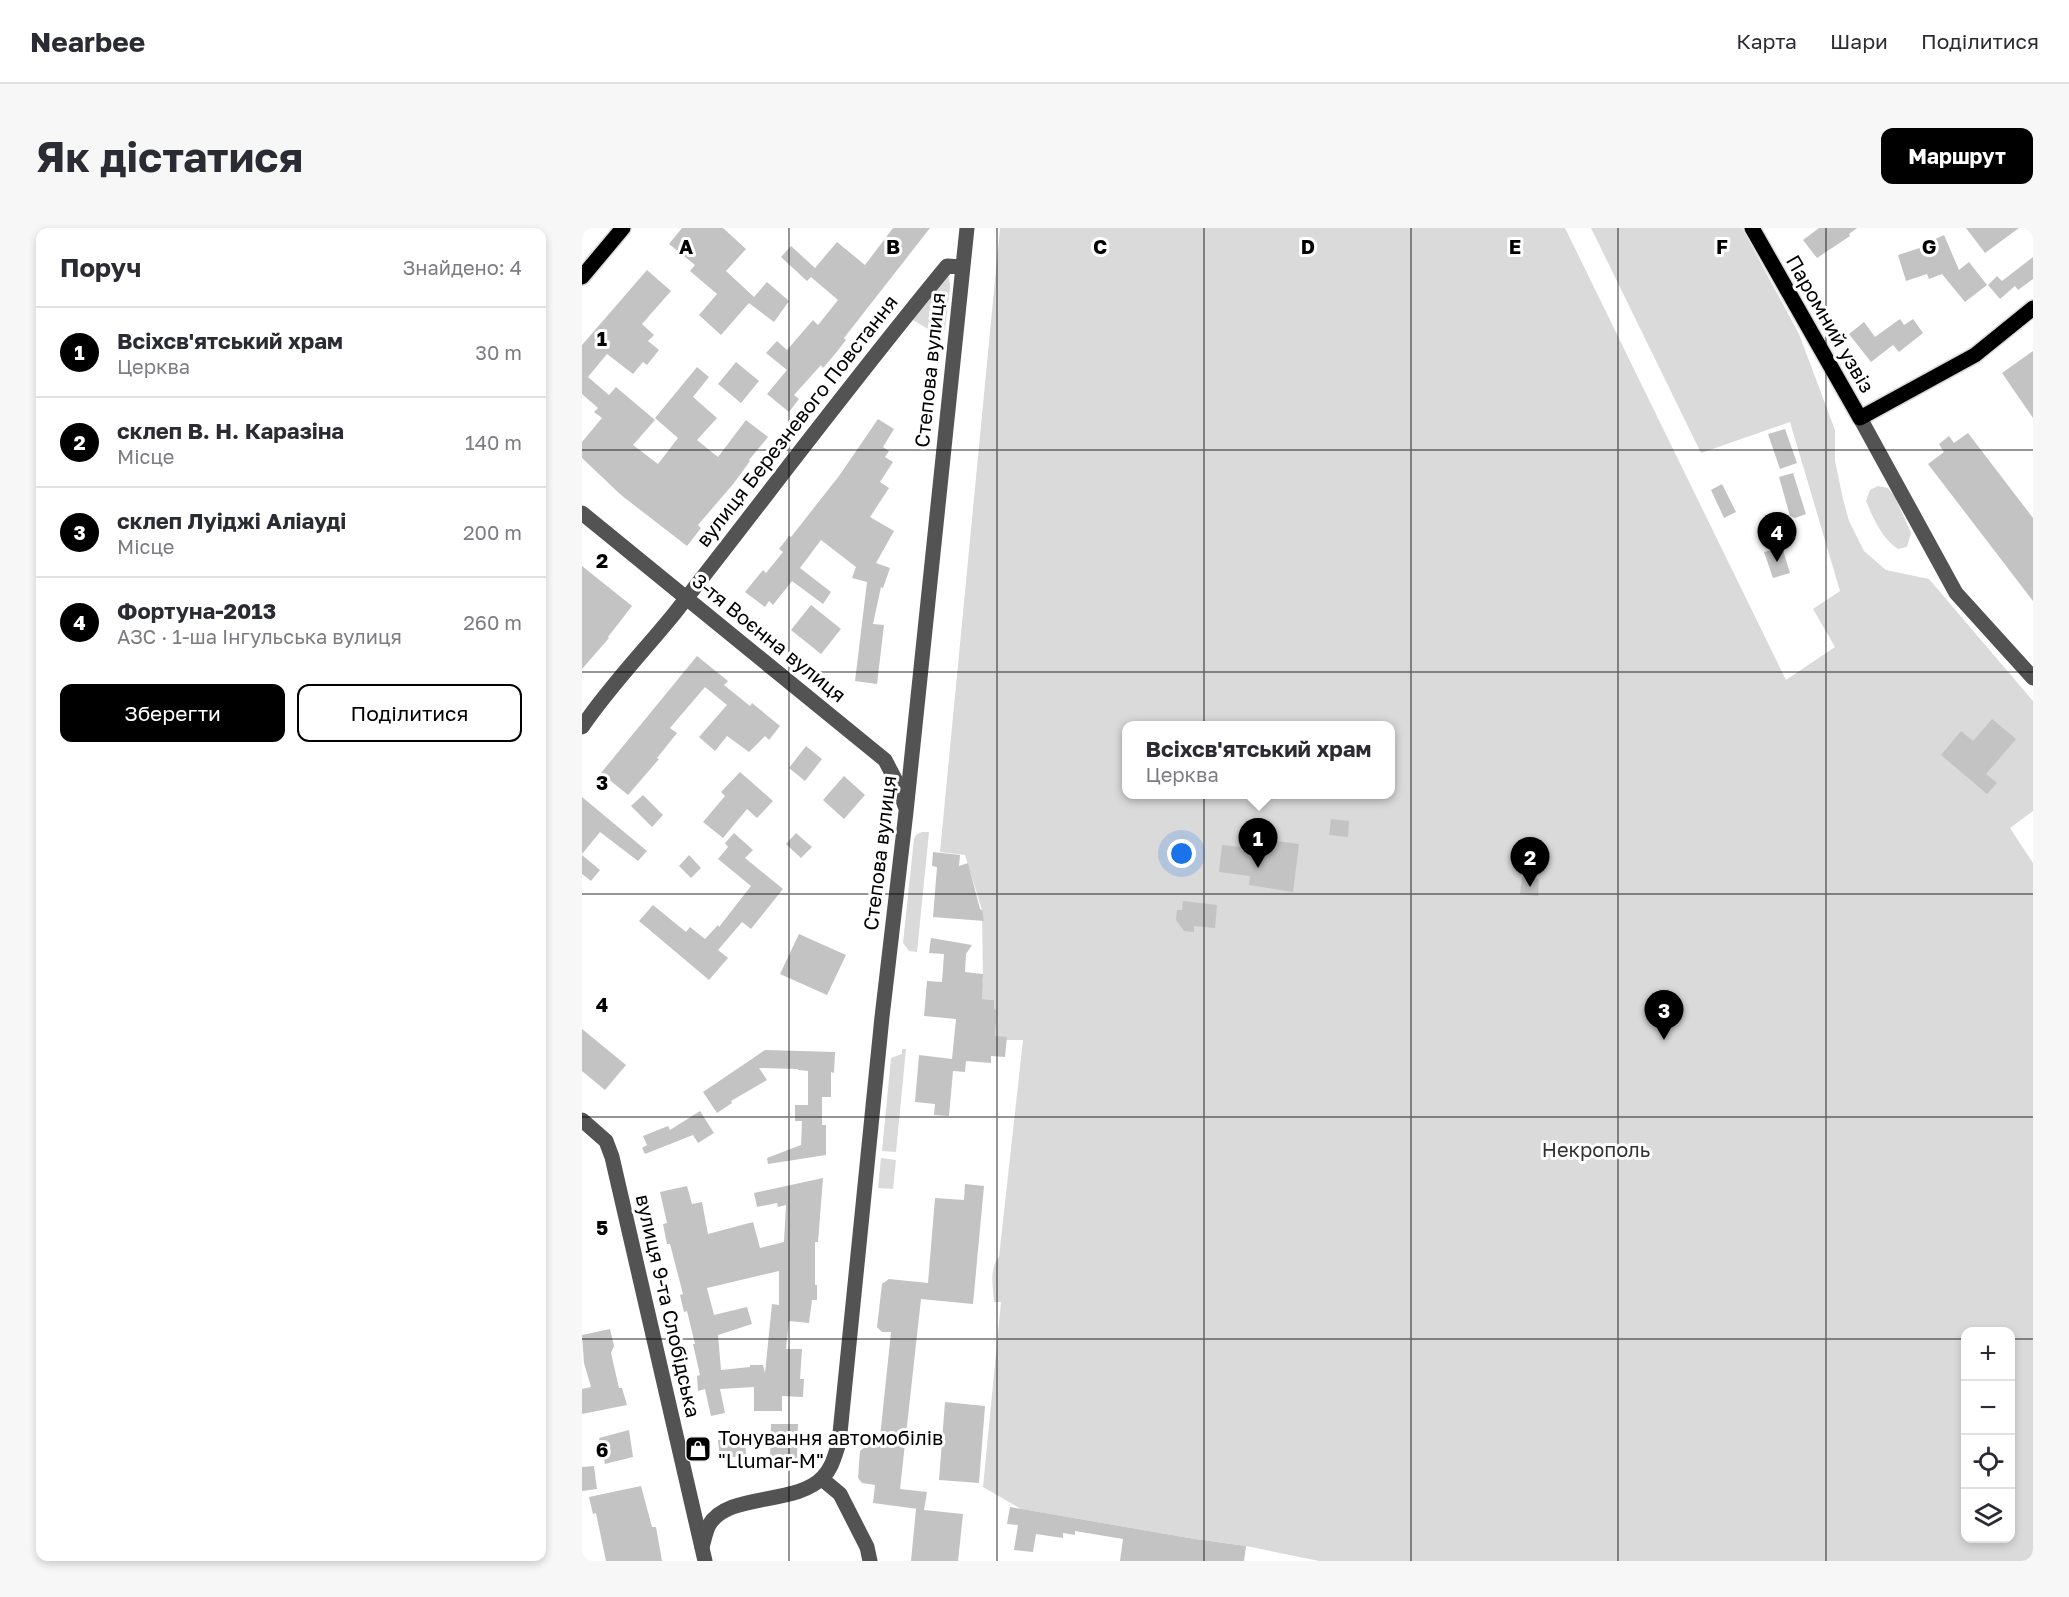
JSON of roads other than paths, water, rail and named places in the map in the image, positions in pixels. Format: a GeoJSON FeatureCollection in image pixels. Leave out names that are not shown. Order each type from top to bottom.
{"type":"FeatureCollection","features":[{"type":"Feature","properties":{"kind":"main road"},"geometry":{"type":"LineString","coordinates":[[582,277],[623,228]]}},
{"type":"Feature","properties":{"kind":"main road","name":"Паромний узвіз"},"geometry":{"type":"LineString","coordinates":[[1752,228],[1860,417],[1975,355],[2033,308]]}},
{"type":"Feature","properties":{"kind":"street","name":"Степова вулиця"},"geometry":{"type":"LineString","coordinates":[[822,1479],[831,1467],[839,1443],[883,1007],[906,812],[967,228]]}},
{"type":"Feature","properties":{"kind":"street","name":"вулиця Березневого Повстання"},"geometry":{"type":"LineString","coordinates":[[582,727],[601,699],[685,598],[900,322],[947,266],[962,267]]}},
{"type":"Feature","properties":{"kind":"street"},"geometry":{"type":"LineString","coordinates":[[1860,417],[1956,593],[2033,678]]}},
{"type":"Feature","properties":{"kind":"street","name":"3-тя Воєнна вулиця"},"geometry":{"type":"LineString","coordinates":[[582,513],[885,760],[897,783],[906,812]]}},
{"type":"Feature","properties":{"kind":"street","name":"вулиця 9-та Слобідська"},"geometry":{"type":"LineString","coordinates":[[582,1120],[606,1141],[612,1156],[704,1554]]}},
{"type":"Feature","properties":{"kind":"street"},"geometry":{"type":"LineString","coordinates":[[704,1554],[710,1523],[730,1507],[797,1493],[822,1479],[840,1494],[867,1547],[870,1561]]}},
{"type":"Feature","properties":{"kind":"place","name":"Фортуна-2013"},"geometry":{"type":"Point","coordinates":[1777,562]}},
{"type":"Feature","properties":{"kind":"place","name":"Всіхсв'ятський храм"},"geometry":{"type":"Point","coordinates":[1258,868]}},
{"type":"Feature","properties":{"kind":"place","name":"склеп В. Н. Каразіна"},"geometry":{"type":"Point","coordinates":[1530,887]}},
{"type":"Feature","properties":{"kind":"place","name":"склеп Луіджі Аліауді"},"geometry":{"type":"Point","coordinates":[1664,1040]}},
{"type":"Feature","properties":{"kind":"place","name":"Тонування автомобілів \"Llumar-M\""},"geometry":{"type":"Point","coordinates":[698,1449]}},
{"type":"Feature","properties":{"kind":"park label","name":"Некрополь"},"geometry":{"type":"Point","coordinates":[1596,1150]}}]}
